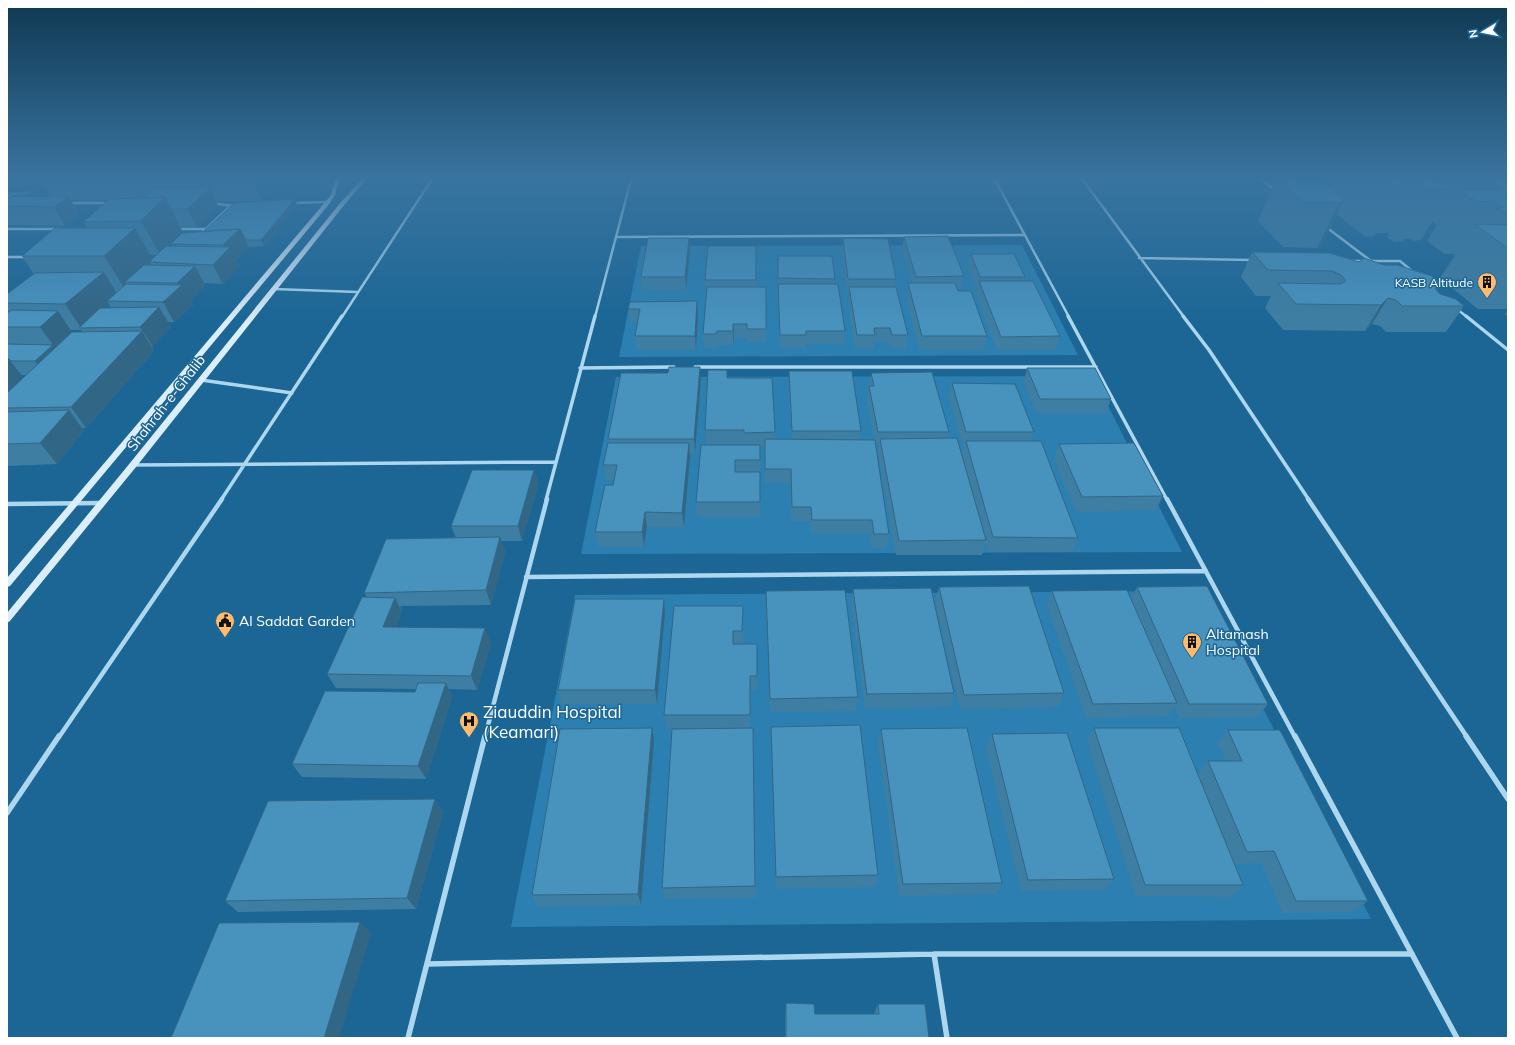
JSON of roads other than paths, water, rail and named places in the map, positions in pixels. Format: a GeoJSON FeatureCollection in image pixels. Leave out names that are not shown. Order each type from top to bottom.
{"type":"FeatureCollection","features":[{"type":"Feature","properties":{"kind":"main road","name":"Shahrah-e-Ghalib"},"geometry":{"type":"LineString","coordinates":[[7,584],[309,225]]}},
{"type":"Feature","properties":{"kind":"main road","name":"Shahrah-e-Ghalib"},"geometry":{"type":"LineString","coordinates":[[7,619],[133,465],[326,225]]}},
{"type":"Feature","properties":{"kind":"street"},"geometry":{"type":"LineString","coordinates":[[197,238],[211,225]]}},
{"type":"Feature","properties":{"kind":"street"},"geometry":{"type":"LineString","coordinates":[[7,813],[245,464],[402,225]]}},
{"type":"Feature","properties":{"kind":"street"},"geometry":{"type":"LineString","coordinates":[[408,1038],[580,368],[619,225]]}},
{"type":"Feature","properties":{"kind":"street"},"geometry":{"type":"LineString","coordinates":[[1019,225],[1457,1038]]}},
{"type":"Feature","properties":{"kind":"street"},"geometry":{"type":"LineString","coordinates":[[1115,225],[1209,350],[1508,799]]}},
{"type":"Feature","properties":{"kind":"street"},"geometry":{"type":"LineString","coordinates":[[1324,226],[1371,261]]}},
{"type":"Feature","properties":{"kind":"street"},"geometry":{"type":"LineString","coordinates":[[7,229],[61,229]]}},
{"type":"Feature","properties":{"kind":"street"},"geometry":{"type":"LineString","coordinates":[[176,229],[207,229]]}},
{"type":"Feature","properties":{"kind":"street"},"geometry":{"type":"LineString","coordinates":[[616,237],[1024,235]]}},
{"type":"Feature","properties":{"kind":"street"},"geometry":{"type":"LineString","coordinates":[[7,257],[30,257]]}},
{"type":"Feature","properties":{"kind":"street"},"geometry":{"type":"LineString","coordinates":[[1139,258],[1259,260]]}},
{"type":"Feature","properties":{"kind":"street"},"geometry":{"type":"LineString","coordinates":[[1347,261],[1400,261],[1413,271]]}},
{"type":"Feature","properties":{"kind":"street"},"geometry":{"type":"LineString","coordinates":[[274,289],[358,292]]}},
{"type":"Feature","properties":{"kind":"street"},"geometry":{"type":"LineString","coordinates":[[1455,307],[1508,350]]}},
{"type":"Feature","properties":{"kind":"street"},"geometry":{"type":"LineString","coordinates":[[691,368],[1096,367]]}},
{"type":"Feature","properties":{"kind":"street"},"geometry":{"type":"LineString","coordinates":[[580,368],[676,368]]}},
{"type":"Feature","properties":{"kind":"street"},"geometry":{"type":"LineString","coordinates":[[201,380],[292,393]]}},
{"type":"Feature","properties":{"kind":"street"},"geometry":{"type":"LineString","coordinates":[[133,465],[556,462]]}},
{"type":"Feature","properties":{"kind":"street"},"geometry":{"type":"LineString","coordinates":[[7,504],[102,503]]}},
{"type":"Feature","properties":{"kind":"street"},"geometry":{"type":"LineString","coordinates":[[526,576],[1206,571]]}},
{"type":"Feature","properties":{"kind":"street"},"geometry":{"type":"LineString","coordinates":[[427,964],[934,954],[1412,954]]}},
{"type":"Feature","properties":{"kind":"street"},"geometry":{"type":"LineString","coordinates":[[934,954],[946,1038]]}},
{"type":"Feature","properties":{"kind":"place","name":"KASB Altitude"},"geometry":{"type":"Point","coordinates":[1487,299]}},
{"type":"Feature","properties":{"kind":"place","name":"Al Saddat Garden"},"geometry":{"type":"Point","coordinates":[225,638]}},
{"type":"Feature","properties":{"kind":"place","name":"Altamash Hospital"},"geometry":{"type":"Point","coordinates":[1192,659]}},
{"type":"Feature","properties":{"kind":"place","name":"Ziauddin Hospital (Keamari)"},"geometry":{"type":"Point","coordinates":[469,738]}}]}
